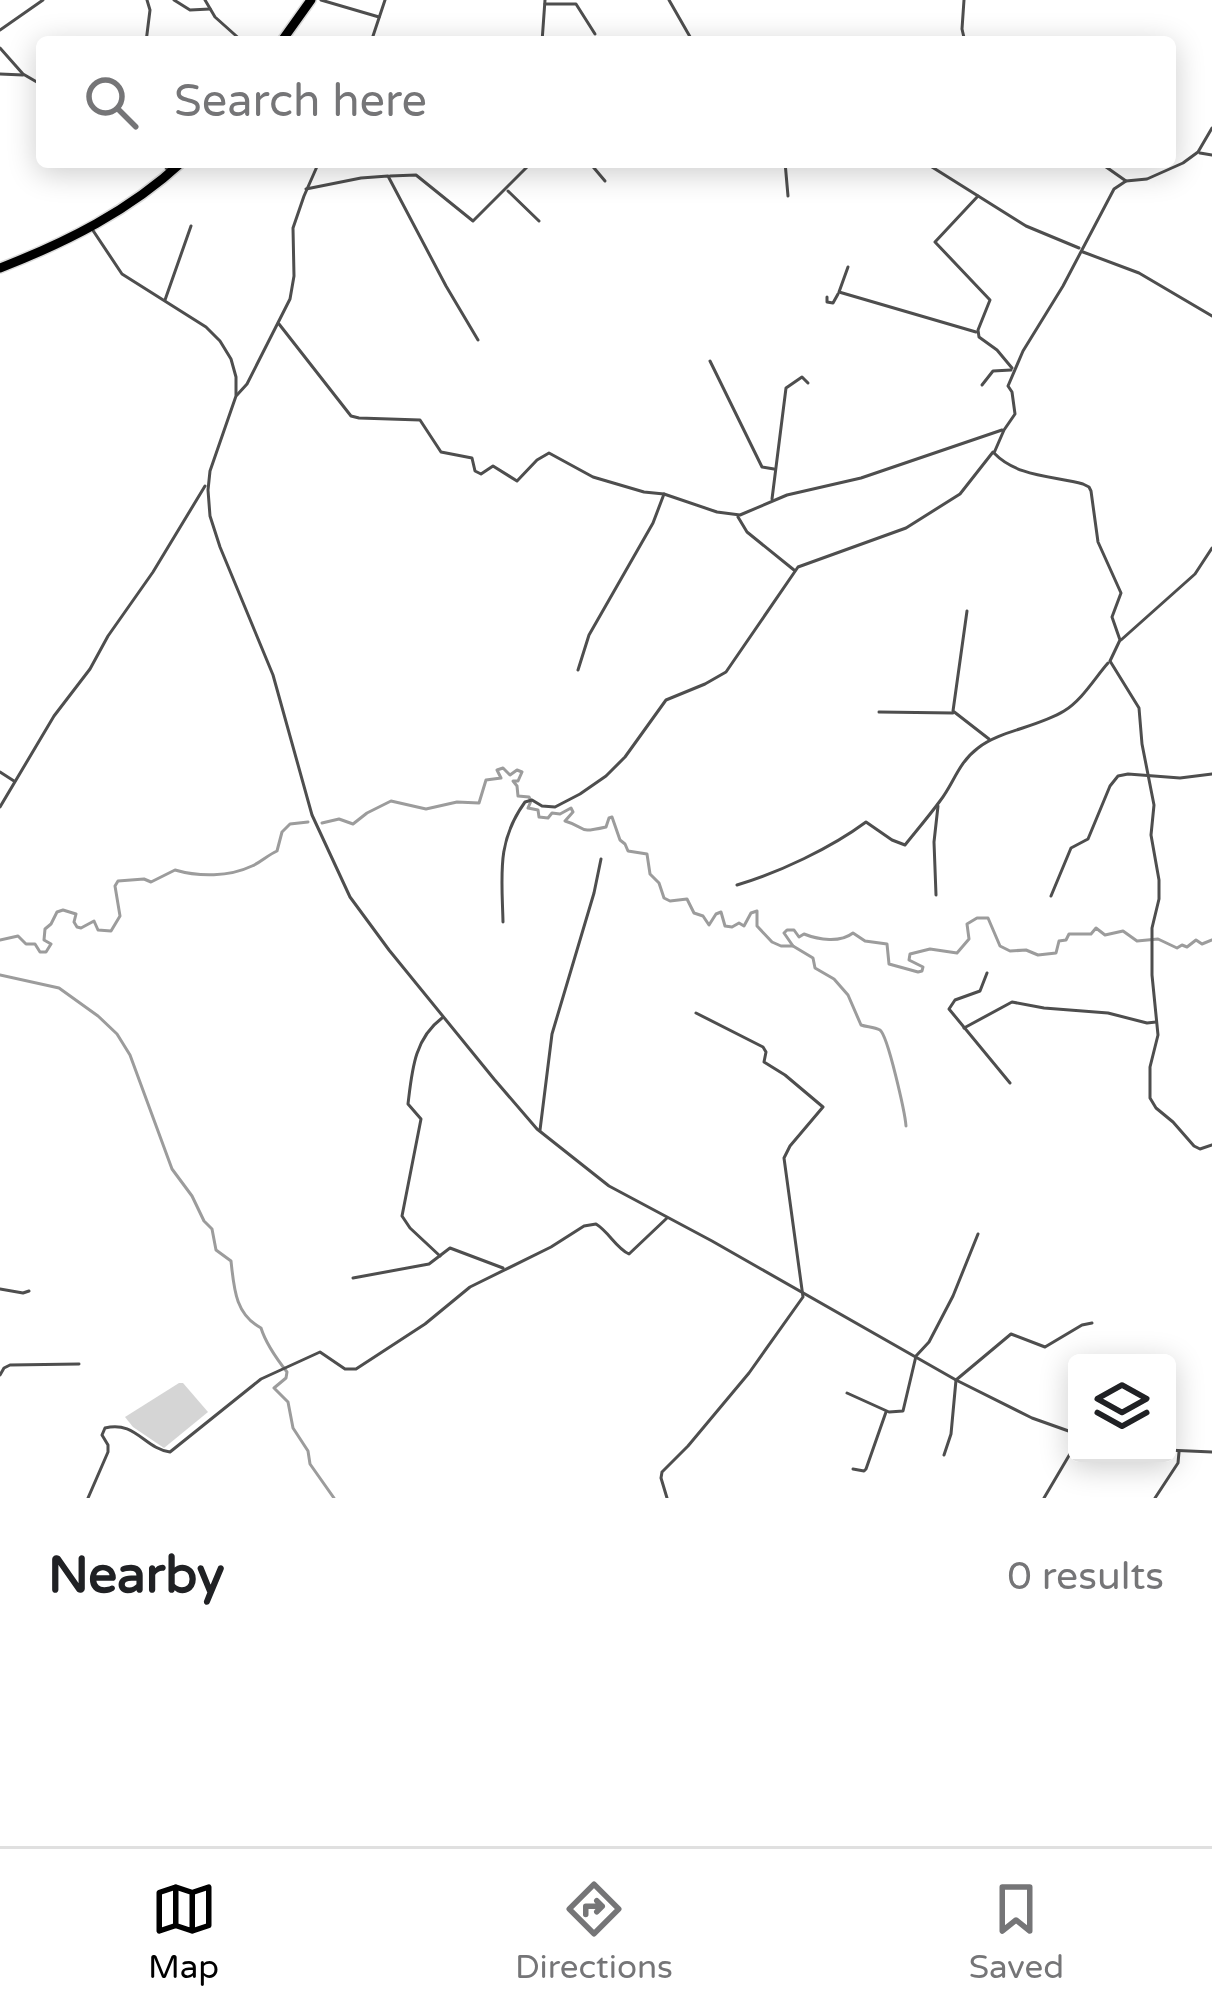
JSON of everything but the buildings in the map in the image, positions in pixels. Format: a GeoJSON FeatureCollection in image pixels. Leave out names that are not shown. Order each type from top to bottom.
{"type":"FeatureCollection","features":[{"type":"Feature","properties":{"kind":"main road"},"geometry":{"type":"LineString","coordinates":[[285,36],[311,0]]}},
{"type":"Feature","properties":{"kind":"main road"},"geometry":{"type":"LineString","coordinates":[[2,264],[64,242],[175,168]]}},
{"type":"Feature","properties":{"kind":"street"},"geometry":{"type":"LineString","coordinates":[[0,30],[43,0]]}},
{"type":"Feature","properties":{"kind":"street"},"geometry":{"type":"LineString","coordinates":[[147,0],[151,10],[147,36]]}},
{"type":"Feature","properties":{"kind":"street"},"geometry":{"type":"LineString","coordinates":[[174,0],[190,10],[210,8]]}},
{"type":"Feature","properties":{"kind":"street"},"geometry":{"type":"LineString","coordinates":[[206,0],[219,22],[236,36]]}},
{"type":"Feature","properties":{"kind":"street"},"geometry":{"type":"LineString","coordinates":[[321,0],[379,16]]}},
{"type":"Feature","properties":{"kind":"street"},"geometry":{"type":"LineString","coordinates":[[373,36],[385,0]]}},
{"type":"Feature","properties":{"kind":"street"},"geometry":{"type":"LineString","coordinates":[[669,0],[689,36]]}},
{"type":"Feature","properties":{"kind":"street"},"geometry":{"type":"LineString","coordinates":[[964,0],[964,36]]}},
{"type":"Feature","properties":{"kind":"street"},"geometry":{"type":"LineString","coordinates":[[542,36],[545,2],[577,4],[596,34]]}},
{"type":"Feature","properties":{"kind":"street"},"geometry":{"type":"LineString","coordinates":[[0,48],[36,81]]}},
{"type":"Feature","properties":{"kind":"street"},"geometry":{"type":"LineString","coordinates":[[0,74],[25,75]]}},
{"type":"Feature","properties":{"kind":"street"},"geometry":{"type":"LineString","coordinates":[[1176,166],[1198,152],[1212,128]]}},
{"type":"Feature","properties":{"kind":"street"},"geometry":{"type":"LineString","coordinates":[[1198,152],[1212,155]]}},
{"type":"Feature","properties":{"kind":"street"},"geometry":{"type":"LineString","coordinates":[[166,168],[170,173]]}},
{"type":"Feature","properties":{"kind":"street"},"geometry":{"type":"LineString","coordinates":[[0,807],[54,716],[208,483],[236,396],[247,384],[292,294],[293,228],[316,168]]}},
{"type":"Feature","properties":{"kind":"street"},"geometry":{"type":"LineString","coordinates":[[306,189],[408,173],[472,221],[526,168]]}},
{"type":"Feature","properties":{"kind":"street"},"geometry":{"type":"LineString","coordinates":[[594,168],[605,181]]}},
{"type":"Feature","properties":{"kind":"street"},"geometry":{"type":"LineString","coordinates":[[786,168],[788,196]]}},
{"type":"Feature","properties":{"kind":"street"},"geometry":{"type":"LineString","coordinates":[[934,168],[1026,226],[1139,273],[1212,316]]}},
{"type":"Feature","properties":{"kind":"street"},"geometry":{"type":"LineString","coordinates":[[1107,168],[1126,182]]}},
{"type":"Feature","properties":{"kind":"street"},"geometry":{"type":"LineString","coordinates":[[503,922],[502,850],[522,805],[531,800],[555,807],[615,768],[666,700],[726,672],[794,570],[906,528],[960,494],[986,464],[1016,408],[1008,386],[1013,370],[1114,189],[1172,168]]}},
{"type":"Feature","properties":{"kind":"street"},"geometry":{"type":"LineString","coordinates":[[388,176],[478,340]]}},
{"type":"Feature","properties":{"kind":"street"},"geometry":{"type":"LineString","coordinates":[[506,190],[539,221]]}},
{"type":"Feature","properties":{"kind":"street"},"geometry":{"type":"LineString","coordinates":[[978,196],[935,242],[989,299],[980,340],[998,350],[1013,370]]}},
{"type":"Feature","properties":{"kind":"street"},"geometry":{"type":"LineString","coordinates":[[164,302],[191,226]]}},
{"type":"Feature","properties":{"kind":"street"},"geometry":{"type":"LineString","coordinates":[[91,227],[118,270],[220,340],[235,371],[236,396]]}},
{"type":"Feature","properties":{"kind":"street"},"geometry":{"type":"LineString","coordinates":[[826,297],[833,303],[848,267]]}},
{"type":"Feature","properties":{"kind":"street"},"geometry":{"type":"LineString","coordinates":[[839,292],[978,333]]}},
{"type":"Feature","properties":{"kind":"street"},"geometry":{"type":"LineString","coordinates":[[279,324],[351,416],[419,420],[439,450],[472,458],[475,471],[481,474],[493,466],[517,481],[549,453],[593,477],[737,515],[1004,430]]}},
{"type":"Feature","properties":{"kind":"street"},"geometry":{"type":"LineString","coordinates":[[710,362],[762,467],[776,470]]}},
{"type":"Feature","properties":{"kind":"street"},"geometry":{"type":"LineString","coordinates":[[982,385],[993,371],[1013,370]]}},
{"type":"Feature","properties":{"kind":"street"},"geometry":{"type":"LineString","coordinates":[[772,501],[786,388],[802,377],[808,383]]}},
{"type":"Feature","properties":{"kind":"street"},"geometry":{"type":"LineString","coordinates":[[994,451],[998,459],[1017,469],[1089,487],[1098,542],[1121,593],[1112,617],[1120,640]]}},
{"type":"Feature","properties":{"kind":"street"},"geometry":{"type":"LineString","coordinates":[[208,483],[213,528],[267,658],[327,852],[361,911],[540,1132],[609,1186],[956,1380],[1068,1431]]}},
{"type":"Feature","properties":{"kind":"street"},"geometry":{"type":"LineString","coordinates":[[578,670],[589,635],[653,523],[664,494]]}},
{"type":"Feature","properties":{"kind":"street"},"geometry":{"type":"LineString","coordinates":[[737,515],[746,532],[794,570]]}},
{"type":"Feature","properties":{"kind":"street"},"geometry":{"type":"LineString","coordinates":[[737,885],[797,861],[866,822],[905,845],[971,754],[989,741],[1063,712],[1110,661],[1120,640],[1195,574],[1212,548]]}},
{"type":"Feature","properties":{"kind":"street"},"geometry":{"type":"LineString","coordinates":[[955,713],[967,611]]}},
{"type":"Feature","properties":{"kind":"street"},"geometry":{"type":"LineString","coordinates":[[1110,661],[1139,708],[1155,809],[1151,842],[1159,899],[1152,945],[1158,1035],[1150,1067],[1151,1102],[1194,1147],[1212,1145]]}},
{"type":"Feature","properties":{"kind":"street"},"geometry":{"type":"LineString","coordinates":[[879,712],[955,713],[989,741]]}},
{"type":"Feature","properties":{"kind":"street"},"geometry":{"type":"LineString","coordinates":[[0,772],[16,782]]}},
{"type":"Feature","properties":{"kind":"street"},"geometry":{"type":"LineString","coordinates":[[1051,896],[1071,848],[1088,838],[1115,778],[1212,774]]}},
{"type":"Feature","properties":{"kind":"street"},"geometry":{"type":"LineString","coordinates":[[936,895],[938,804]]}},
{"type":"Feature","properties":{"kind":"street"},"geometry":{"type":"LineString","coordinates":[[540,1132],[552,1034],[601,859]]}},
{"type":"Feature","properties":{"kind":"street"},"geometry":{"type":"LineString","coordinates":[[986,973],[980,991],[950,1004],[950,1011],[1010,1083]]}},
{"type":"Feature","properties":{"kind":"street"},"geometry":{"type":"LineString","coordinates":[[964,1028],[1012,1002],[1158,1022]]}},
{"type":"Feature","properties":{"kind":"street"},"geometry":{"type":"LineString","coordinates":[[667,1498],[662,1472],[749,1373],[804,1293],[783,1163],[823,1106],[764,1062],[763,1047],[696,1013]]}},
{"type":"Feature","properties":{"kind":"street"},"geometry":{"type":"LineString","coordinates":[[440,1256],[402,1216],[421,1119],[408,1103],[416,1054],[428,1030],[443,1017]]}},
{"type":"Feature","properties":{"kind":"street"},"geometry":{"type":"LineString","coordinates":[[88,1498],[109,1452],[102,1436],[106,1428],[125,1427],[160,1451],[170,1452],[252,1385],[283,1367],[320,1352],[345,1369],[356,1370],[470,1287],[590,1224],[601,1227],[628,1254],[668,1217]]}},
{"type":"Feature","properties":{"kind":"street"},"geometry":{"type":"LineString","coordinates":[[847,1393],[886,1411],[903,1411],[916,1356],[926,1347],[953,1297],[978,1234]]}},
{"type":"Feature","properties":{"kind":"street"},"geometry":{"type":"LineString","coordinates":[[353,1278],[429,1264],[446,1249],[458,1249],[504,1269]]}},
{"type":"Feature","properties":{"kind":"street"},"geometry":{"type":"LineString","coordinates":[[0,1289],[29,1291]]}},
{"type":"Feature","properties":{"kind":"street"},"geometry":{"type":"LineString","coordinates":[[944,1454],[956,1380],[1011,1334],[1043,1348],[1092,1323]]}},
{"type":"Feature","properties":{"kind":"street"},"geometry":{"type":"LineString","coordinates":[[0,1375],[5,1366],[80,1364]]}},
{"type":"Feature","properties":{"kind":"street"},"geometry":{"type":"LineString","coordinates":[[853,1469],[866,1469],[886,1411]]}},
{"type":"Feature","properties":{"kind":"street"},"geometry":{"type":"LineString","coordinates":[[1176,1452],[1212,1452]]}},
{"type":"Feature","properties":{"kind":"street"},"geometry":{"type":"LineString","coordinates":[[1155,1498],[1179,1462],[1179,1452]]}},
{"type":"Feature","properties":{"kind":"street"},"geometry":{"type":"LineString","coordinates":[[1044,1498],[1068,1457]]}},
{"type":"Feature","properties":{"kind":"shaded area"},"geometry":{"type":"Polygon","coordinates":[[[179,1383],[208,1412],[164,1448],[125,1417],[179,1383]]]}},
{"type":"Feature","properties":{"kind":"waterway"},"geometry":{"type":"LineString","coordinates":[[322,823],[339,819],[353,824],[391,801],[426,809],[479,803],[486,780],[501,778],[497,770],[503,768],[510,775],[522,772],[513,781],[518,796],[529,797],[528,808],[538,810],[539,817],[571,808],[565,821],[586,830],[606,827],[612,817],[628,851],[647,854],[650,874],[664,898],[687,899],[694,913],[709,925],[721,912],[725,926],[744,926],[757,911],[757,926],[772,942],[793,946],[834,979],[848,995],[861,1025],[883,1035],[906,1126]]}},
{"type":"Feature","properties":{"kind":"waterway"},"geometry":{"type":"LineString","coordinates":[[0,940],[18,936],[46,952],[51,944],[44,940],[45,929],[63,910],[76,914],[77,927],[94,921],[98,930],[111,931],[120,916],[118,881],[151,882],[175,870],[214,875],[243,870],[277,851],[282,832],[290,824],[308,822]]}},
{"type":"Feature","properties":{"kind":"waterway"},"geometry":{"type":"LineString","coordinates":[[793,946],[784,933],[787,930],[799,937],[829,939],[853,933],[865,941],[887,944],[889,964],[918,972],[923,967],[909,960],[910,954],[930,949],[957,953],[969,939],[967,924],[977,918],[988,918],[1000,946],[1038,955],[1056,953],[1059,941],[1069,934],[1091,934],[1096,928],[1105,935],[1123,931],[1137,941],[1158,939],[1177,948],[1212,940]]}},
{"type":"Feature","properties":{"kind":"waterway"},"geometry":{"type":"LineString","coordinates":[[0,975],[59,988],[117,1034],[130,1055],[172,1169],[212,1229],[216,1250],[231,1261],[241,1308],[261,1328],[287,1372],[274,1388],[288,1402],[293,1428],[308,1451],[310,1464],[334,1498]]}}]}
